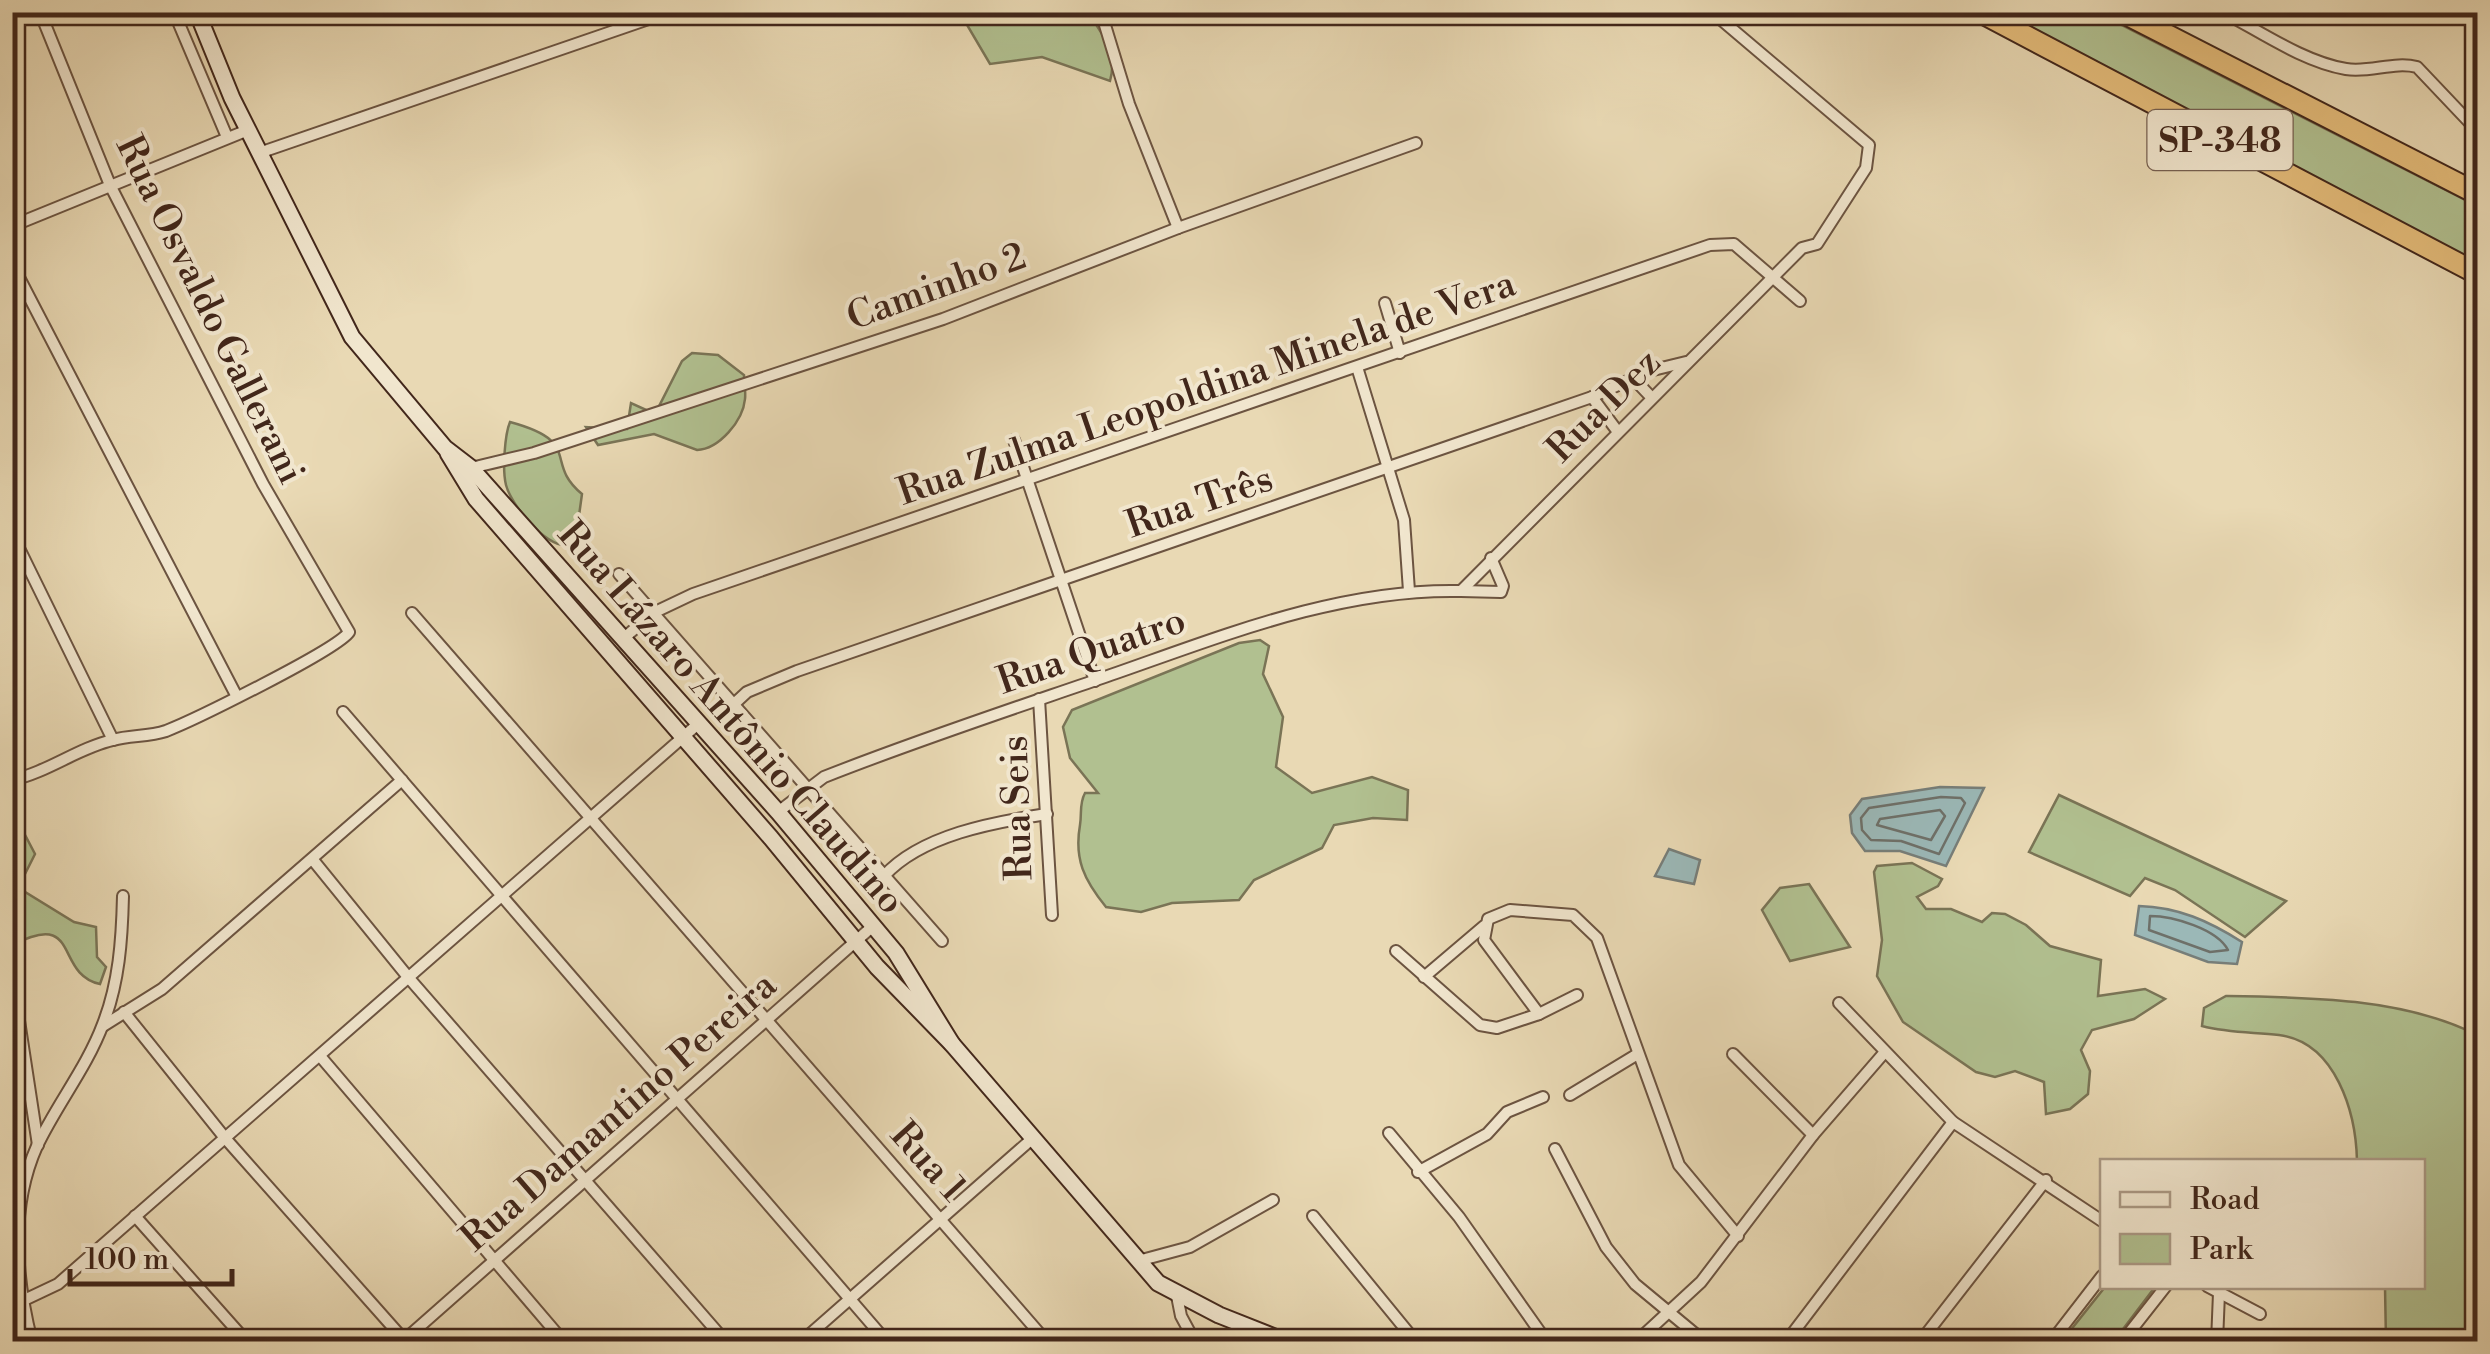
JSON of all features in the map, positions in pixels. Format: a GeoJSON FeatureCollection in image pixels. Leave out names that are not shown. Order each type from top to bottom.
{"type":"FeatureCollection","features":[{"type":"Feature","properties":{"kind":"highway","name":"SP-348"},"geometry":{"type":"LineString","coordinates":[[1980,12],[2478,274]]}},
{"type":"Feature","properties":{"kind":"highway","name":"SP-348"},"geometry":{"type":"LineString","coordinates":[[2122,12],[2478,194]]}},
{"type":"Feature","properties":{"kind":"main road","name":"Rua Lázaro Antônio Claudino"},"geometry":{"type":"LineString","coordinates":[[196,12],[259,153],[352,337],[445,448],[476,499],[1138,1262],[1177,1296],[1278,1340]]}},
{"type":"Feature","properties":{"kind":"main road","name":"Rua Lázaro Antônio Claudino"},"geometry":{"type":"LineString","coordinates":[[445,448],[471,468],[778,812],[912,976],[952,1044]]}},
{"type":"Feature","properties":{"kind":"street","name":"Rua Osvaldo Gallerani"},"geometry":{"type":"LineString","coordinates":[[40,12],[110,184],[308,568],[349,632],[344,639],[236,695]]}},
{"type":"Feature","properties":{"kind":"street"},"geometry":{"type":"LineString","coordinates":[[259,153],[669,12]]}},
{"type":"Feature","properties":{"kind":"street"},"geometry":{"type":"LineString","coordinates":[[1101,12],[1130,104],[1178,228]]}},
{"type":"Feature","properties":{"kind":"street","name":"Rua Dez"},"geometry":{"type":"LineString","coordinates":[[1462,591],[1802,248],[1816,244],[1866,168],[1869,146],[1712,12]]}},
{"type":"Feature","properties":{"kind":"street"},"geometry":{"type":"LineString","coordinates":[[2224,12],[2328,65],[2351,70],[2405,64],[2417,67],[2472,125]]}},
{"type":"Feature","properties":{"kind":"street"},"geometry":{"type":"LineString","coordinates":[[175,13],[227,137]]}},
{"type":"Feature","properties":{"kind":"street"},"geometry":{"type":"LineString","coordinates":[[12,226],[248,130]]}},
{"type":"Feature","properties":{"kind":"street","name":"Caminho 2"},"geometry":{"type":"LineString","coordinates":[[471,468],[534,454],[944,318],[1178,228],[1416,143]]}},
{"type":"Feature","properties":{"kind":"street","name":"Rua Zulma Leopoldina Minela de Vera"},"geometry":{"type":"LineString","coordinates":[[624,638],[653,613],[694,594],[1722,242],[1734,244],[1800,301]]}},
{"type":"Feature","properties":{"kind":"street"},"geometry":{"type":"LineString","coordinates":[[12,264],[236,695],[162,732],[113,740],[44,771],[12,780]]}},
{"type":"Feature","properties":{"kind":"street"},"geometry":{"type":"LineString","coordinates":[[1385,304],[1400,352]]}},
{"type":"Feature","properties":{"kind":"street","name":"Rua Três"},"geometry":{"type":"LineString","coordinates":[[734,704],[747,692],[797,670],[1061,582],[1592,397],[1633,378],[1688,362]]}},
{"type":"Feature","properties":{"kind":"street"},"geometry":{"type":"LineString","coordinates":[[1357,368],[1404,520],[1408,591]]}},
{"type":"Feature","properties":{"kind":"street"},"geometry":{"type":"LineString","coordinates":[[1633,378],[1652,398]]}},
{"type":"Feature","properties":{"kind":"street"},"geometry":{"type":"LineString","coordinates":[[1592,397],[1618,432]]}},
{"type":"Feature","properties":{"kind":"street"},"geometry":{"type":"LineString","coordinates":[[1014,440],[1095,680]]}},
{"type":"Feature","properties":{"kind":"street"},"geometry":{"type":"LineString","coordinates":[[12,534],[113,740]]}},
{"type":"Feature","properties":{"kind":"street"},"geometry":{"type":"LineString","coordinates":[[1462,591],[1501,592],[1503,586],[1491,558]]}},
{"type":"Feature","properties":{"kind":"street"},"geometry":{"type":"LineString","coordinates":[[619,574],[942,941]]}},
{"type":"Feature","properties":{"kind":"street","name":"Rua Quatro"},"geometry":{"type":"LineString","coordinates":[[778,812],[805,788],[841,770],[1284,618],[1408,591],[1462,591]]}},
{"type":"Feature","properties":{"kind":"street","name":"Rua 1"},"geometry":{"type":"LineString","coordinates":[[412,613],[1048,1342]]}},
{"type":"Feature","properties":{"kind":"street","name":"Rua Seis"},"geometry":{"type":"LineString","coordinates":[[1040,699],[1052,915]]}},
{"type":"Feature","properties":{"kind":"street"},"geometry":{"type":"LineString","coordinates":[[343,712],[887,1342]]}},
{"type":"Feature","properties":{"kind":"street"},"geometry":{"type":"LineString","coordinates":[[20,1302],[58,1284],[698,724]]}},
{"type":"Feature","properties":{"kind":"street"},"geometry":{"type":"LineString","coordinates":[[102,1027],[162,989],[402,780]]}},
{"type":"Feature","properties":{"kind":"street"},"geometry":{"type":"LineString","coordinates":[[884,876],[914,851],[1007,820],[1046,814]]}},
{"type":"Feature","properties":{"kind":"street"},"geometry":{"type":"LineString","coordinates":[[312,860],[408,977],[726,1342]]}},
{"type":"Feature","properties":{"kind":"street"},"geometry":{"type":"LineString","coordinates":[[32,1342],[20,1302],[14,1246],[28,1169],[102,1027],[120,956],[123,896]]}},
{"type":"Feature","properties":{"kind":"street"},"geometry":{"type":"LineString","coordinates":[[1424,977],[1494,915],[1510,910],[1572,915],[1597,938],[1610,966],[1636,1055],[1678,1165],[1738,1236]]}},
{"type":"Feature","properties":{"kind":"street","name":"Rua Damantino Pereira"},"geometry":{"type":"LineString","coordinates":[[404,1341],[873,926]]}},
{"type":"Feature","properties":{"kind":"street"},"geometry":{"type":"LineString","coordinates":[[1484,926],[1484,940],[1539,1014]]}},
{"type":"Feature","properties":{"kind":"street"},"geometry":{"type":"LineString","coordinates":[[1396,951],[1480,1025],[1497,1028],[1539,1014],[1577,995]]}},
{"type":"Feature","properties":{"kind":"street"},"geometry":{"type":"LineString","coordinates":[[1839,1003],[1953,1122],[2046,1180],[2100,1220]]}},
{"type":"Feature","properties":{"kind":"street"},"geometry":{"type":"LineString","coordinates":[[124,1012],[226,1138],[404,1341]]}},
{"type":"Feature","properties":{"kind":"street"},"geometry":{"type":"LineString","coordinates":[[18,1014],[38,1145]]}},
{"type":"Feature","properties":{"kind":"street"},"geometry":{"type":"LineString","coordinates":[[1636,1342],[1670,1314],[1738,1236],[1813,1135],[1884,1053]]}},
{"type":"Feature","properties":{"kind":"street"},"geometry":{"type":"LineString","coordinates":[[1732,1054],[1813,1135]]}},
{"type":"Feature","properties":{"kind":"street"},"geometry":{"type":"LineString","coordinates":[[1570,1096],[1636,1055]]}},
{"type":"Feature","properties":{"kind":"street"},"geometry":{"type":"LineString","coordinates":[[320,1056],[564,1342]]}},
{"type":"Feature","properties":{"kind":"street"},"geometry":{"type":"LineString","coordinates":[[1418,1172],[1486,1134],[1507,1112],[1543,1097]]}},
{"type":"Feature","properties":{"kind":"street"},"geometry":{"type":"LineString","coordinates":[[1786,1342],[1953,1122]]}},
{"type":"Feature","properties":{"kind":"street"},"geometry":{"type":"LineString","coordinates":[[1389,1133],[1459,1216],[1547,1342]]}},
{"type":"Feature","properties":{"kind":"street"},"geometry":{"type":"LineString","coordinates":[[801,1342],[1033,1138]]}},
{"type":"Feature","properties":{"kind":"street"},"geometry":{"type":"LineString","coordinates":[[1554,1149],[1606,1247],[1634,1284],[1705,1342]]}},
{"type":"Feature","properties":{"kind":"street"},"geometry":{"type":"LineString","coordinates":[[1920,1342],[2046,1180]]}},
{"type":"Feature","properties":{"kind":"street"},"geometry":{"type":"LineString","coordinates":[[1138,1262],[1190,1247],[1274,1200]]}},
{"type":"Feature","properties":{"kind":"street"},"geometry":{"type":"LineString","coordinates":[[135,1216],[248,1342]]}},
{"type":"Feature","properties":{"kind":"street"},"geometry":{"type":"LineString","coordinates":[[1313,1216],[1416,1342]]}},
{"type":"Feature","properties":{"kind":"street"},"geometry":{"type":"LineString","coordinates":[[2051,1342],[2100,1279]]}},
{"type":"Feature","properties":{"kind":"street"},"geometry":{"type":"LineString","coordinates":[[2122,1342],[2164,1289]]}},
{"type":"Feature","properties":{"kind":"street"},"geometry":{"type":"LineString","coordinates":[[2213,1289],[2260,1314]]}},
{"type":"Feature","properties":{"kind":"street"},"geometry":{"type":"LineString","coordinates":[[2217,1342],[2219,1293]]}},
{"type":"Feature","properties":{"kind":"street"},"geometry":{"type":"LineString","coordinates":[[1177,1296],[1181,1316],[1196,1342]]}},
{"type":"Feature","properties":{"kind":"green space"},"geometry":{"type":"Polygon","coordinates":[[[960,13],[1088,13],[1111,53],[1110,81],[1042,57],[990,64],[960,13]]]}},
{"type":"Feature","properties":{"kind":"green space"},"geometry":{"type":"Polygon","coordinates":[[[2002,13],[2098,13],[2477,206],[2477,264],[2002,13]]]}},
{"type":"Feature","properties":{"kind":"green space"},"geometry":{"type":"Polygon","coordinates":[[[692,353],[718,355],[744,375],[743,407],[729,432],[714,445],[697,450],[654,434],[598,445],[586,427],[627,429],[631,403],[655,414],[682,361],[692,353]]]}},
{"type":"Feature","properties":{"kind":"green space"},"geometry":{"type":"Polygon","coordinates":[[[510,422],[547,437],[555,445],[571,483],[582,494],[577,530],[566,545],[539,532],[509,493],[504,461],[510,422]]]}},
{"type":"Feature","properties":{"kind":"green space"},"geometry":{"type":"Polygon","coordinates":[[[1260,640],[1269,646],[1263,674],[1283,717],[1276,767],[1312,793],[1372,777],[1408,790],[1407,820],[1373,818],[1334,825],[1322,848],[1254,880],[1239,900],[1172,903],[1141,912],[1106,907],[1092,888],[1080,859],[1082,801],[1085,793],[1098,793],[1070,758],[1063,727],[1072,710],[1239,643],[1260,640]]]}},
{"type":"Feature","properties":{"kind":"green space"},"geometry":{"type":"Polygon","coordinates":[[[2059,795],[2286,901],[2245,937],[2175,890],[2145,878],[2130,896],[2029,852],[2059,795]]]}},
{"type":"Feature","properties":{"kind":"green space"},"geometry":{"type":"Polygon","coordinates":[[[12,810],[35,854],[22,880],[22,890],[74,922],[96,927],[97,957],[106,967],[100,984],[86,978],[65,947],[49,934],[13,945],[12,810]]]}},
{"type":"Feature","properties":{"kind":"green space"},"geometry":{"type":"Polygon","coordinates":[[[1912,863],[1942,879],[1938,886],[1917,897],[1926,909],[1951,909],[1982,922],[1992,913],[2005,914],[2026,925],[2050,946],[2101,960],[2098,996],[2145,989],[2165,999],[2134,1019],[2092,1030],[2081,1050],[2090,1071],[2088,1094],[2070,1109],[2046,1114],[2044,1082],[2015,1071],[1995,1077],[1976,1072],[1903,1022],[1877,976],[1882,940],[1874,872],[1877,866],[1912,863]]]}},
{"type":"Feature","properties":{"kind":"green space"},"geometry":{"type":"Polygon","coordinates":[[[1809,884],[1850,947],[1790,961],[1762,910],[1780,888],[1809,884]]]}},
{"type":"Feature","properties":{"kind":"green space"},"geometry":{"type":"Polygon","coordinates":[[[2226,996],[2354,1002],[2419,1013],[2477,1035],[2478,1327],[2472,1341],[2386,1341],[2385,1289],[2425,1289],[2425,1159],[2357,1159],[2347,1102],[2328,1065],[2315,1051],[2299,1040],[2279,1035],[2202,1026],[2204,1008],[2226,996]]]}},
{"type":"Feature","properties":{"kind":"green space"},"geometry":{"type":"Polygon","coordinates":[[[2103,1289],[2153,1289],[2114,1341],[2062,1341],[2103,1289]]]}},
{"type":"Feature","properties":{"kind":"water"},"geometry":{"type":"Polygon","coordinates":[[[1940,787],[1984,788],[1946,866],[1900,851],[1865,851],[1852,833],[1850,815],[1862,799],[1940,787]]]}},
{"type":"Feature","properties":{"kind":"water"},"geometry":{"type":"Polygon","coordinates":[[[1669,849],[1700,860],[1694,884],[1655,876],[1669,849]]]}},
{"type":"Feature","properties":{"kind":"water"},"geometry":{"type":"Polygon","coordinates":[[[2139,906],[2180,912],[2230,934],[2242,942],[2237,964],[2208,962],[2135,935],[2139,906]]]}}]}
